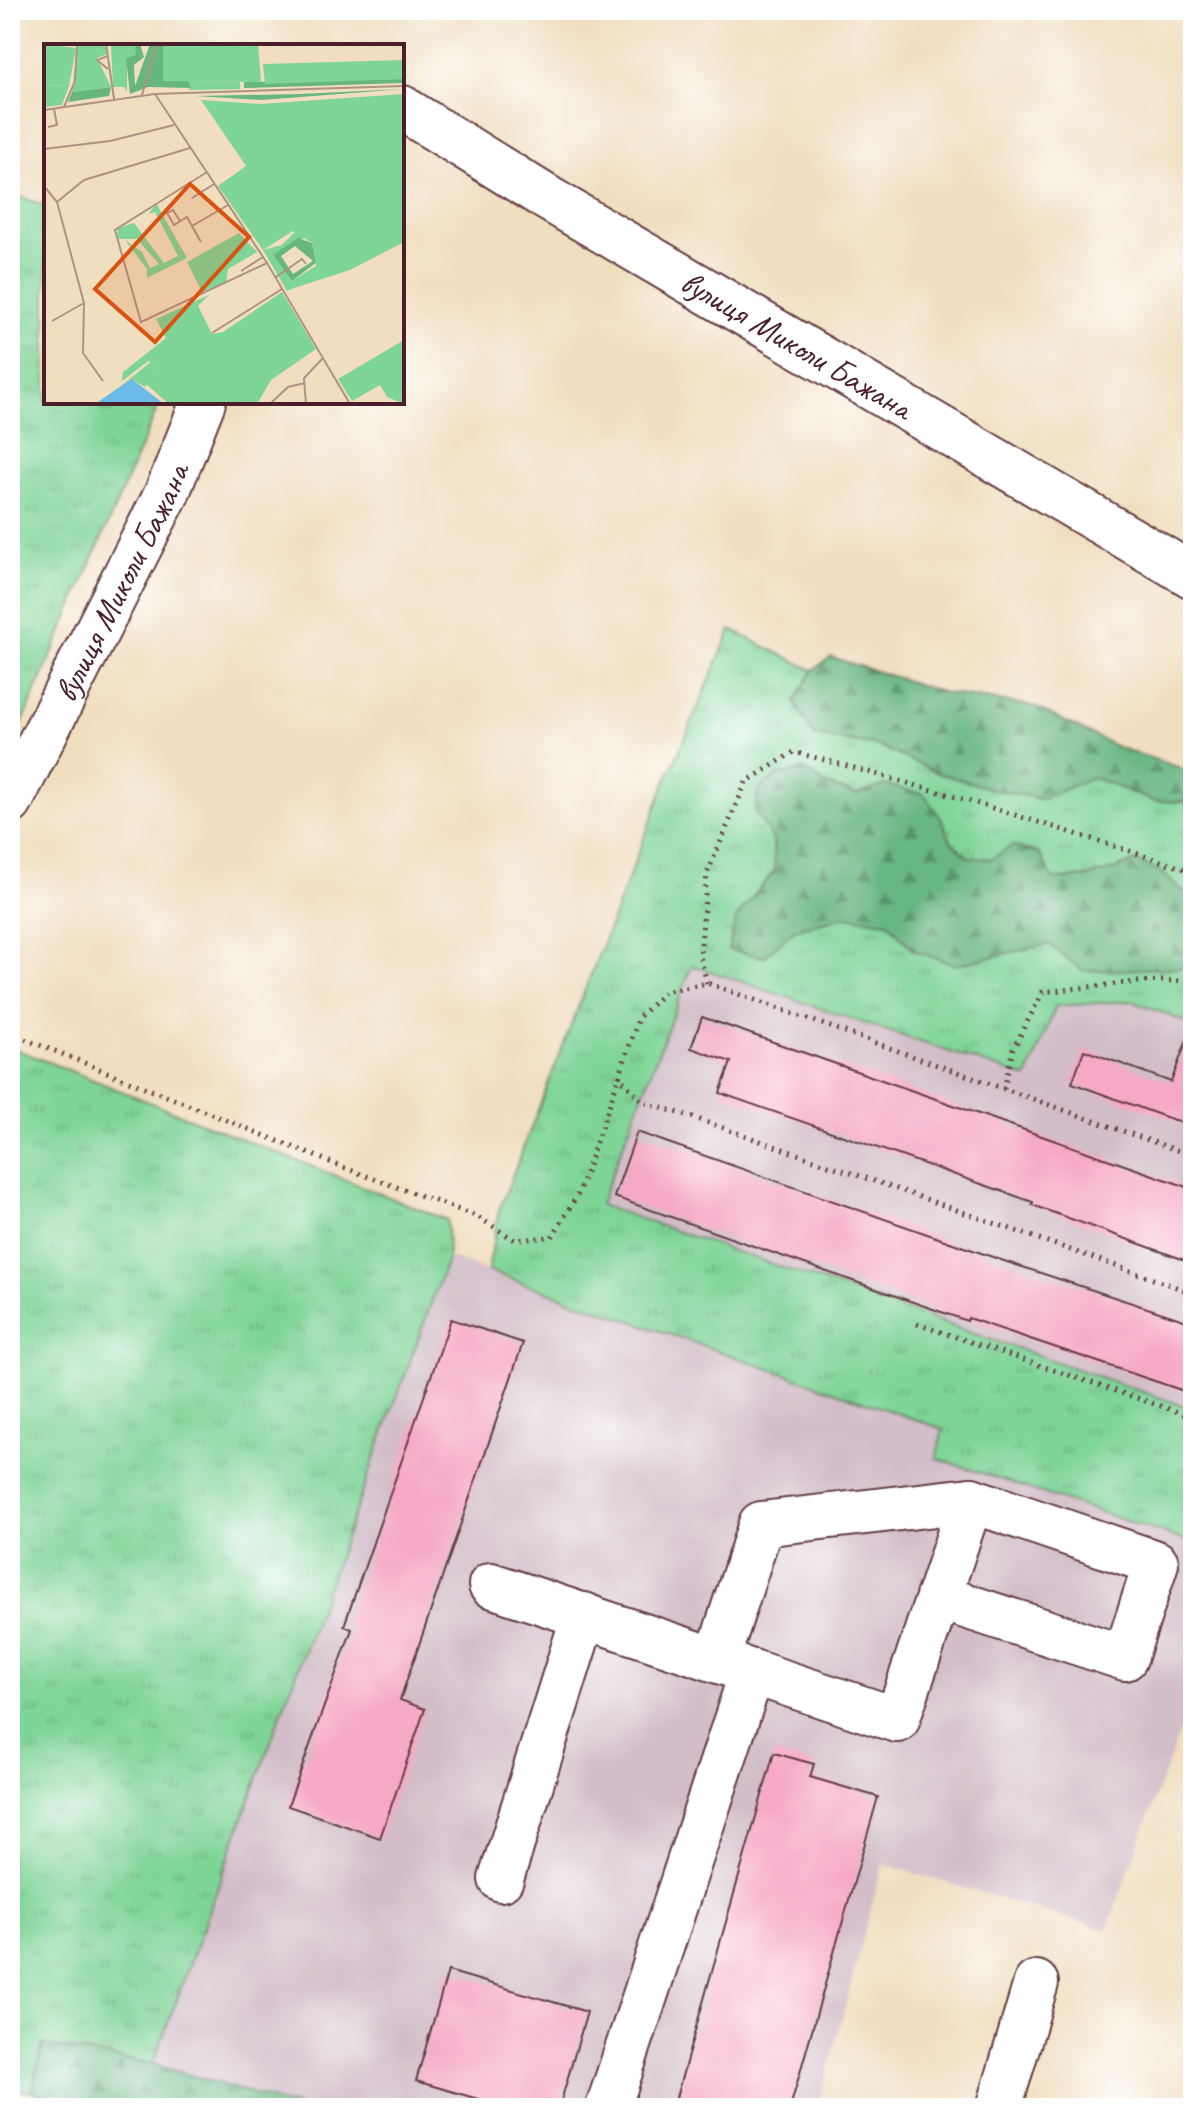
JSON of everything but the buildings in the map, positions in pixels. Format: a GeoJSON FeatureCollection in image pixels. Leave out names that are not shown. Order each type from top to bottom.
{"type":"FeatureCollection","features":[{"type":"Feature","properties":{"kind":"street","name":"вулиця Миколи Бажана"},"geometry":{"type":"LineString","coordinates":[[404,109],[549,199],[1193,576]]}},
{"type":"Feature","properties":{"kind":"street","name":"вулиця Миколи Бажана"},"geometry":{"type":"LineString","coordinates":[[10,802],[167,493],[202,404]]}},
{"type":"Feature","properties":{"kind":"street"},"geometry":{"type":"LineString","coordinates":[[608,2108],[735,1666],[761,1524],[971,1500],[1156,1563],[1125,1658],[938,1597]]}},
{"type":"Feature","properties":{"kind":"street"},"geometry":{"type":"LineString","coordinates":[[491,1585],[897,1720],[971,1500]]}},
{"type":"Feature","properties":{"kind":"street"},"geometry":{"type":"LineString","coordinates":[[501,1879],[584,1615]]}},
{"type":"Feature","properties":{"kind":"street"},"geometry":{"type":"LineString","coordinates":[[999,2108],[1036,1983]]}},
{"type":"Feature","properties":{"kind":"path"},"geometry":{"type":"LineString","coordinates":[[707,983],[700,956],[707,874],[746,782],[794,752],[897,778],[1056,827],[1185,869],[1193,875]]}},
{"type":"Feature","properties":{"kind":"path"},"geometry":{"type":"LineString","coordinates":[[1004,1089],[1013,1049],[1043,992],[1136,982],[1193,980]]}},
{"type":"Feature","properties":{"kind":"path"},"geometry":{"type":"LineString","coordinates":[[10,1033],[345,1168],[476,1216],[515,1240],[552,1237],[578,1194],[639,1017],[664,992],[707,983],[1193,1156]]}},
{"type":"Feature","properties":{"kind":"path"},"geometry":{"type":"LineString","coordinates":[[619,1077],[643,1102],[1193,1293]]}},
{"type":"Feature","properties":{"kind":"path"},"geometry":{"type":"LineString","coordinates":[[917,1324],[1193,1417]]}},
{"type":"Feature","properties":{"kind":"shaded area"},"geometry":{"type":"Polygon","coordinates":[[[692,964],[1026,1078],[1055,1006],[1133,1001],[1193,1025],[1193,1409],[600,1206],[692,964]]]}},
{"type":"Feature","properties":{"kind":"shaded area"},"geometry":{"type":"Polygon","coordinates":[[[448,1257],[944,1429],[937,1458],[1193,1543],[1193,1695],[1107,1930],[883,1864],[818,2108],[301,2108],[153,2064],[448,1257]]]}},
{"type":"Feature","properties":{"kind":"green space"},"geometry":{"type":"Polygon","coordinates":[[[10,193],[44,205],[44,404],[159,404],[10,752],[10,193]]]}},
{"type":"Feature","properties":{"kind":"green space"},"geometry":{"type":"Polygon","coordinates":[[[731,630],[813,670],[795,702],[814,736],[879,746],[938,773],[996,790],[1042,799],[1093,777],[1153,801],[1193,802],[1193,893],[1181,890],[1160,871],[1135,861],[1095,875],[1053,879],[1039,853],[991,859],[968,857],[951,841],[941,818],[885,785],[856,795],[825,784],[804,769],[755,812],[773,840],[775,870],[737,917],[764,957],[794,930],[845,916],[888,922],[914,951],[1005,953],[1049,944],[1084,971],[1193,967],[1193,1025],[1132,1001],[1056,1006],[1027,1078],[692,965],[600,1205],[1193,1409],[1193,1543],[936,1458],[943,1429],[488,1271],[499,1210],[666,782],[731,630]]]}},
{"type":"Feature","properties":{"kind":"green space"},"geometry":{"type":"Polygon","coordinates":[[[831,657],[945,693],[1033,706],[1117,747],[1193,772],[1193,802],[1153,801],[1093,777],[1042,799],[996,790],[938,773],[879,746],[814,736],[795,702],[813,670],[831,657]]]}},
{"type":"Feature","properties":{"kind":"green space"},"geometry":{"type":"Polygon","coordinates":[[[804,769],[825,784],[856,795],[885,785],[924,794],[941,818],[951,841],[968,857],[991,859],[1012,846],[1039,853],[1053,879],[1095,875],[1135,861],[1160,871],[1181,890],[1193,893],[1193,967],[1083,971],[1049,944],[956,965],[914,951],[888,922],[845,916],[794,930],[764,957],[728,950],[737,917],[775,870],[773,840],[755,812],[758,790],[777,776],[804,769]]]}},
{"type":"Feature","properties":{"kind":"green space"},"geometry":{"type":"Polygon","coordinates":[[[10,1047],[447,1220],[448,1257],[153,2064],[43,2045],[31,2092],[10,2087],[10,1047]]]}},
{"type":"Feature","properties":{"kind":"green space"},"geometry":{"type":"Polygon","coordinates":[[[43,2045],[153,2064],[301,2108],[87,2108],[31,2092],[43,2045]]]}}]}
